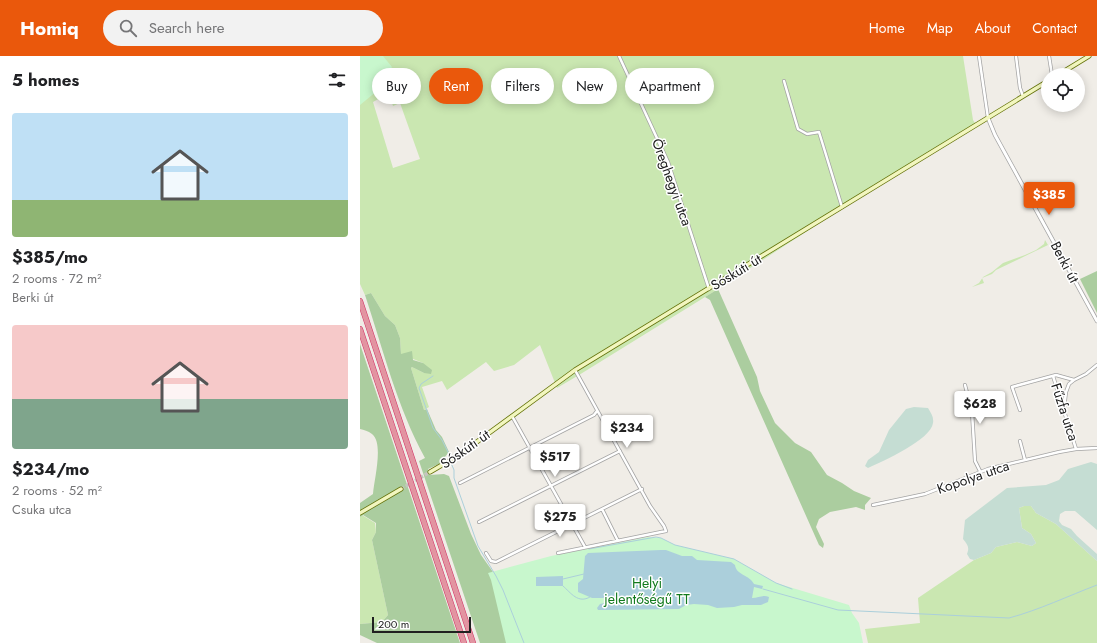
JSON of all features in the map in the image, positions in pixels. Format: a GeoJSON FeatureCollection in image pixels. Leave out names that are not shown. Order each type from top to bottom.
{"type":"FeatureCollection","features":[{"type":"Feature","properties":{"kind":"highway"},"geometry":{"type":"LineString","coordinates":[[360,300],[473,643]]}},
{"type":"Feature","properties":{"kind":"highway"},"geometry":{"type":"LineString","coordinates":[[360,329],[464,643]]}},
{"type":"Feature","properties":{"kind":"main road"},"geometry":{"type":"LineString","coordinates":[[1069,68],[1087,57]]}},
{"type":"Feature","properties":{"kind":"main road","name":"Sóskúti út"},"geometry":{"type":"LineString","coordinates":[[430,472],[459,454],[575,370],[1041,85]]}},
{"type":"Feature","properties":{"kind":"main road"},"geometry":{"type":"LineString","coordinates":[[360,513],[401,489]]}},
{"type":"Feature","properties":{"kind":"street","name":"Öreghegyi utca"},"geometry":{"type":"LineString","coordinates":[[619,56],[668,162],[708,289]]}},
{"type":"Feature","properties":{"kind":"street"},"geometry":{"type":"LineString","coordinates":[[979,56],[988,118]]}},
{"type":"Feature","properties":{"kind":"street"},"geometry":{"type":"LineString","coordinates":[[1016,56],[1020,88],[1023,96]]}},
{"type":"Feature","properties":{"kind":"street"},"geometry":{"type":"LineString","coordinates":[[1049,56],[1051,68]]}},
{"type":"Feature","properties":{"kind":"street"},"geometry":{"type":"LineString","coordinates":[[784,80],[798,129],[807,134],[819,132],[842,207]]}},
{"type":"Feature","properties":{"kind":"street","name":"Berki út"},"geometry":{"type":"LineString","coordinates":[[988,118],[1097,321]]}},
{"type":"Feature","properties":{"kind":"street"},"geometry":{"type":"LineString","coordinates":[[1064,409],[1069,384],[1086,374],[1097,364]]}},
{"type":"Feature","properties":{"kind":"street"},"geometry":{"type":"LineString","coordinates":[[558,553],[666,532],[575,370]]}},
{"type":"Feature","properties":{"kind":"street"},"geometry":{"type":"LineString","coordinates":[[1020,410],[1012,387],[1058,375],[1074,380]]}},
{"type":"Feature","properties":{"kind":"street","name":"Fűzfa utca"},"geometry":{"type":"LineString","coordinates":[[1053,376],[1076,449]]}},
{"type":"Feature","properties":{"kind":"street"},"geometry":{"type":"LineString","coordinates":[[965,385],[972,412],[975,461],[980,471]]}},
{"type":"Feature","properties":{"kind":"street"},"geometry":{"type":"LineString","coordinates":[[460,483],[594,416],[597,410]]}},
{"type":"Feature","properties":{"kind":"street"},"geometry":{"type":"LineString","coordinates":[[512,416],[585,547]]}},
{"type":"Feature","properties":{"kind":"street"},"geometry":{"type":"LineString","coordinates":[[1020,441],[1025,460]]}},
{"type":"Feature","properties":{"kind":"street","name":"Kopolya utca"},"geometry":{"type":"LineString","coordinates":[[873,505],[925,494],[980,471],[1076,449],[1097,448]]}},
{"type":"Feature","properties":{"kind":"street"},"geometry":{"type":"LineString","coordinates":[[479,522],[620,451]]}},
{"type":"Feature","properties":{"kind":"street"},"geometry":{"type":"LineString","coordinates":[[486,553],[491,561],[496,562],[642,489]]}},
{"type":"Feature","properties":{"kind":"street"},"geometry":{"type":"LineString","coordinates":[[602,509],[618,541]]}},
{"type":"Feature","properties":{"kind":"green space"},"geometry":{"type":"Polygon","coordinates":[[[360,56],[963,56],[973,120],[977,126],[838,211],[718,289],[557,388],[540,345],[514,365],[494,371],[486,362],[447,390],[442,381],[422,387],[429,407],[424,410],[411,368],[412,367],[424,373],[423,363],[401,354],[400,338],[395,325],[385,316],[371,293],[365,295],[360,284],[360,56]],[[372,68],[372,104],[374,104],[393,168],[420,159],[400,104],[421,104],[421,68],[372,68]]]}},
{"type":"Feature","properties":{"kind":"green space"},"geometry":{"type":"Polygon","coordinates":[[[360,56],[383,56],[392,67],[372,68],[372,95],[360,105],[360,56]]]}},
{"type":"Feature","properties":{"kind":"green space"},"geometry":{"type":"Polygon","coordinates":[[[1045,240],[1048,245],[996,270],[992,274],[982,278],[1003,263],[1036,250],[1044,244],[1045,240]]]}},
{"type":"Feature","properties":{"kind":"green space"},"geometry":{"type":"Polygon","coordinates":[[[1097,271],[1097,313],[1080,279],[1097,271]]]}},
{"type":"Feature","properties":{"kind":"green space"},"geometry":{"type":"Polygon","coordinates":[[[982,278],[984,283],[972,287],[979,283],[982,278]]]}},
{"type":"Feature","properties":{"kind":"green space"},"geometry":{"type":"Polygon","coordinates":[[[718,289],[757,377],[760,391],[775,423],[795,443],[811,452],[827,475],[854,491],[871,498],[865,505],[865,510],[856,507],[830,512],[819,519],[816,527],[824,544],[823,548],[819,545],[710,300],[705,297],[718,289]]]}},
{"type":"Feature","properties":{"kind":"green space"},"geometry":{"type":"Polygon","coordinates":[[[371,293],[385,316],[395,325],[400,338],[401,354],[412,351],[413,360],[423,363],[432,370],[431,374],[424,373],[412,367],[411,368],[424,410],[427,409],[436,430],[442,437],[449,452],[439,464],[428,469],[430,475],[444,474],[449,476],[471,534],[481,555],[493,572],[525,643],[480,643],[419,461],[425,458],[406,419],[398,398],[365,295],[371,293]]]}},
{"type":"Feature","properties":{"kind":"green space"},"geometry":{"type":"Polygon","coordinates":[[[360,344],[460,643],[377,643],[360,635],[360,624],[382,622],[388,615],[372,540],[376,532],[376,523],[363,515],[360,517],[360,503],[373,494],[378,453],[376,439],[372,434],[360,429],[360,344]]]}},
{"type":"Feature","properties":{"kind":"green space"},"geometry":{"type":"Polygon","coordinates":[[[914,407],[928,408],[933,419],[930,430],[916,443],[868,468],[865,466],[868,460],[879,452],[889,430],[906,409],[914,407]]]}},
{"type":"Feature","properties":{"kind":"green space"},"geometry":{"type":"Polygon","coordinates":[[[1091,462],[1097,464],[1097,530],[1075,511],[1065,511],[1060,514],[1059,521],[1062,525],[1071,529],[1097,554],[1097,561],[1056,524],[1036,513],[1031,506],[1019,508],[1022,528],[1031,534],[1036,543],[1032,546],[1017,542],[996,547],[991,553],[974,560],[970,559],[967,554],[968,546],[963,539],[965,520],[1007,488],[1046,485],[1059,480],[1068,469],[1091,462]]]}},
{"type":"Feature","properties":{"kind":"green space"},"geometry":{"type":"Polygon","coordinates":[[[1031,506],[1036,513],[1056,524],[1097,561],[1097,643],[868,643],[865,629],[920,623],[918,598],[974,560],[991,553],[996,547],[1017,542],[1032,546],[1036,543],[1031,534],[1022,528],[1019,508],[1031,506]]]}},
{"type":"Feature","properties":{"kind":"green space"},"geometry":{"type":"Polygon","coordinates":[[[362,515],[375,523],[376,532],[372,540],[388,615],[382,622],[360,624],[360,517],[362,515]]]}},
{"type":"Feature","properties":{"kind":"green space","name":"Helyi jelentőségű TT"},"geometry":{"type":"Polygon","coordinates":[[[648,537],[661,538],[675,545],[734,559],[776,583],[849,605],[852,613],[859,623],[863,643],[506,643],[488,573],[551,556],[648,537]]]}},
{"type":"Feature","properties":{"kind":"water"},"geometry":{"type":"Polygon","coordinates":[[[666,550],[682,556],[692,556],[697,560],[731,562],[740,573],[754,584],[763,586],[762,589],[754,587],[752,598],[767,596],[769,597],[768,602],[761,605],[742,605],[717,608],[708,605],[694,604],[686,605],[679,609],[598,610],[597,608],[600,604],[609,602],[607,598],[592,598],[578,592],[578,583],[583,579],[585,556],[588,553],[666,550]]]}},
{"type":"Feature","properties":{"kind":"water"},"geometry":{"type":"Polygon","coordinates":[[[563,576],[563,586],[536,586],[536,577],[563,576]]]}},
{"type":"Feature","properties":{"kind":"waterway"},"geometry":{"type":"LineString","coordinates":[[433,376],[421,384],[419,388],[433,428],[442,440],[450,456]]}},
{"type":"Feature","properties":{"kind":"waterway"},"geometry":{"type":"LineString","coordinates":[[451,463],[454,470],[454,478],[478,546],[503,590],[524,643]]}},
{"type":"Feature","properties":{"kind":"waterway"},"geometry":{"type":"LineString","coordinates":[[589,549],[656,537],[675,545],[734,559],[776,583],[792,589]]}},
{"type":"Feature","properties":{"kind":"waterway"},"geometry":{"type":"LineString","coordinates":[[563,579],[584,574]]}},
{"type":"Feature","properties":{"kind":"waterway"},"geometry":{"type":"LineString","coordinates":[[763,589],[838,610],[1009,618],[1042,607],[1097,585]]}},
{"type":"Feature","properties":{"kind":"waterway"},"geometry":{"type":"LineString","coordinates":[[563,586],[575,597],[582,599],[590,597]]}},
{"type":"Feature","properties":{"kind":"tunnel"},"geometry":{"type":"LineString","coordinates":[[401,489],[430,472]]}}]}
